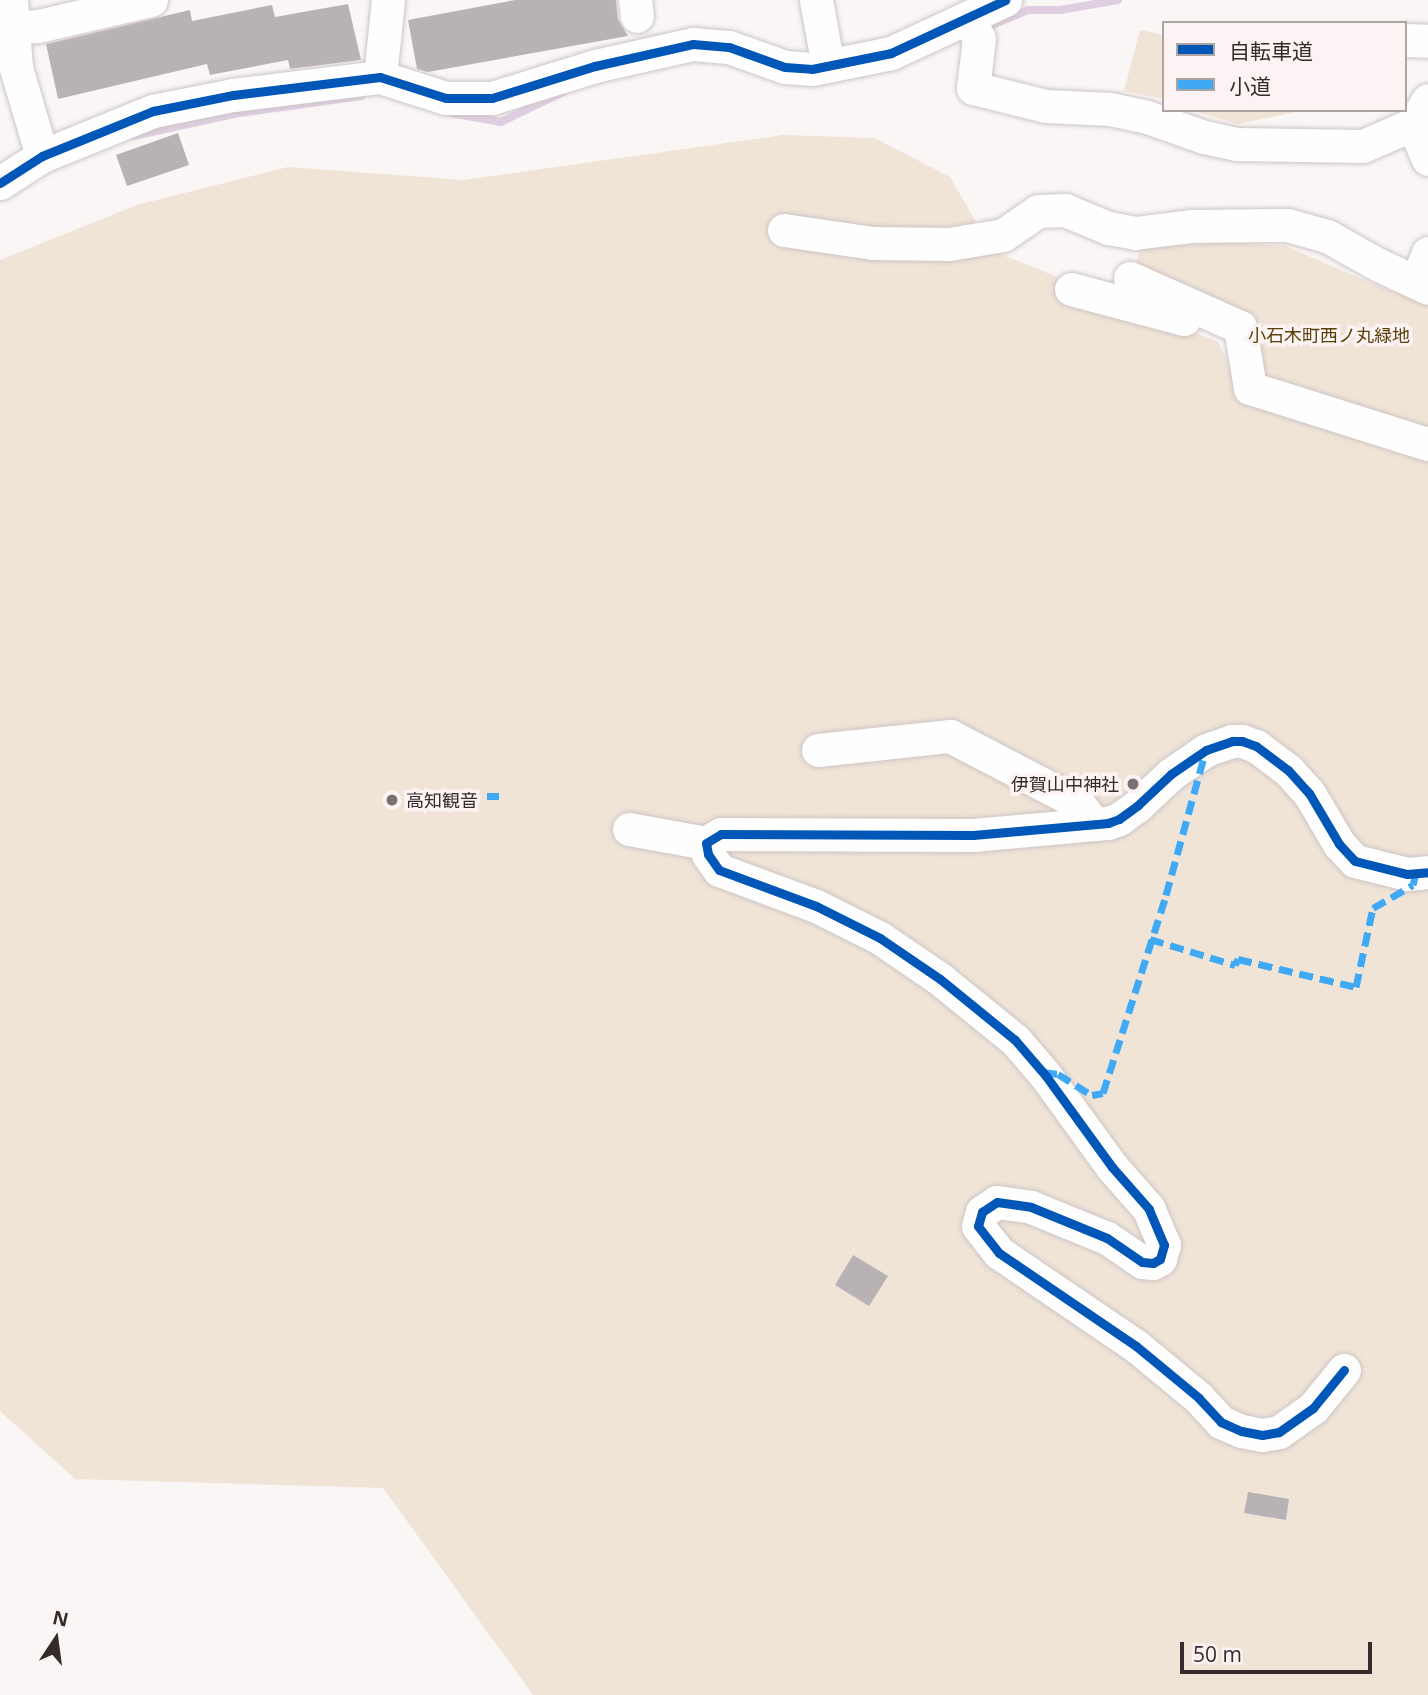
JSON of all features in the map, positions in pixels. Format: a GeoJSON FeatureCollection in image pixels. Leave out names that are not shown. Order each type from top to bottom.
{"type":"FeatureCollection","features":[{"type":"Feature","properties":{"kind":"street"},"geometry":{"type":"LineString","coordinates":[[12,13],[38,26],[151,0]]}},
{"type":"Feature","properties":{"kind":"street"},"geometry":{"type":"LineString","coordinates":[[380,77],[388,0]]}},
{"type":"Feature","properties":{"kind":"street"},"geometry":{"type":"LineString","coordinates":[[817,0],[828,66]]}},
{"type":"Feature","properties":{"kind":"street"},"geometry":{"type":"LineString","coordinates":[[0,183],[42,156],[153,111],[233,95],[380,77],[446,98],[492,98],[595,66],[693,44],[729,47],[785,67],[812,69],[891,53],[975,28],[1005,0]]}},
{"type":"Feature","properties":{"kind":"street"},"geometry":{"type":"LineString","coordinates":[[12,13],[16,68],[42,156]]}},
{"type":"Feature","properties":{"kind":"street"},"geometry":{"type":"LineString","coordinates":[[975,28],[973,88],[1046,106],[1110,109],[1147,117],[1204,137],[1236,144],[1363,146],[1421,112],[1428,159]]}},
{"type":"Feature","properties":{"kind":"street"},"geometry":{"type":"LineString","coordinates":[[1407,40],[1428,41]]}},
{"type":"Feature","properties":{"kind":"street"},"geometry":{"type":"LineString","coordinates":[[784,230],[873,243],[949,244],[1003,235],[1038,211],[1065,209],[1108,228],[1135,233],[1191,226],[1287,225],[1327,236],[1377,264],[1424,274]]}},
{"type":"Feature","properties":{"kind":"street"},"geometry":{"type":"LineString","coordinates":[[1130,278],[1240,327],[1250,388],[1428,444]]}},
{"type":"Feature","properties":{"kind":"street"},"geometry":{"type":"LineString","coordinates":[[1071,289],[1190,321],[1205,311]]}},
{"type":"Feature","properties":{"kind":"street"},"geometry":{"type":"LineString","coordinates":[[818,750],[950,736],[1077,802],[1094,824]]}},
{"type":"Feature","properties":{"kind":"street"},"geometry":{"type":"LineString","coordinates":[[629,829],[706,843],[721,834],[973,835],[1094,824],[1119,819],[1171,774],[1206,750],[1232,741],[1242,741],[1256,746],[1288,770],[1309,793],[1339,844],[1356,861],[1407,874],[1428,872]]}},
{"type":"Feature","properties":{"kind":"street"},"geometry":{"type":"LineString","coordinates":[[706,843],[708,854],[719,870],[816,906],[880,938],[940,979],[1015,1040],[1046,1076],[1112,1167],[1149,1209],[1164,1245],[1160,1259],[1153,1263],[1142,1262],[1107,1238],[1031,1207],[997,1202],[982,1212],[978,1226],[999,1253],[1136,1346],[1199,1398],[1221,1422],[1234,1428],[1262,1435],[1279,1432],[1313,1408],[1343,1370]]}},
{"type":"Feature","properties":{"kind":"green space"},"geometry":{"type":"Polygon","coordinates":[[[1140,30],[1162,35],[1162,99],[1124,91],[1140,30]]]}},
{"type":"Feature","properties":{"kind":"green space"},"geometry":{"type":"Polygon","coordinates":[[[1198,112],[1295,112],[1238,124],[1198,112]]]}},
{"type":"Feature","properties":{"kind":"green space"},"geometry":{"type":"Polygon","coordinates":[[[783,135],[875,138],[950,177],[993,251],[1218,342],[1241,388],[1428,454],[1428,1695],[533,1695],[383,1488],[75,1479],[0,1411],[0,260],[137,205],[288,167],[463,180],[783,135]]]}},
{"type":"Feature","properties":{"kind":"green space","name":"小石木町西ノ丸緑地"},"geometry":{"type":"Polygon","coordinates":[[[1200,241],[1285,246],[1388,290],[1421,300],[1428,306],[1428,433],[1260,381],[1255,315],[1180,291],[1134,270],[1142,242],[1200,241]]]}},
{"type":"Feature","properties":{"kind":"building"},"geometry":{"type":"Polygon","coordinates":[[[515,0],[616,0],[618,19],[628,36],[428,72],[417,69],[408,20],[515,0]]]}},
{"type":"Feature","properties":{"kind":"building"},"geometry":{"type":"Polygon","coordinates":[[[348,4],[361,60],[290,69],[288,60],[210,75],[207,64],[58,99],[46,44],[190,10],[192,21],[272,5],[275,17],[348,4]]]}},
{"type":"Feature","properties":{"kind":"building"},"geometry":{"type":"Polygon","coordinates":[[[178,133],[189,165],[127,186],[116,155],[178,133]]]}},
{"type":"Feature","properties":{"kind":"building"},"geometry":{"type":"Polygon","coordinates":[[[853,1255],[888,1276],[869,1306],[835,1285],[853,1255]]]}},
{"type":"Feature","properties":{"kind":"building"},"geometry":{"type":"Polygon","coordinates":[[[1248,1492],[1289,1499],[1286,1520],[1244,1513],[1248,1492]]]}},
{"type":"Feature","properties":{"kind":"waterway"},"geometry":{"type":"LineString","coordinates":[[982,29],[1028,10],[1060,10],[1118,0]]}},
{"type":"Feature","properties":{"kind":"waterway"},"geometry":{"type":"LineString","coordinates":[[451,113],[501,122],[563,92]]}},
{"type":"Feature","properties":{"kind":"waterway"},"geometry":{"type":"LineString","coordinates":[[133,136],[239,113],[361,96]]}},
{"type":"Feature","properties":{"kind":"marked path"},"geometry":{"type":"LineString","coordinates":[[1043,1072],[1058,1074],[1092,1095],[1103,1093],[1166,895],[1206,750]]}},
{"type":"Feature","properties":{"kind":"marked path"},"geometry":{"type":"LineString","coordinates":[[424,796],[499,796]]}},
{"type":"Feature","properties":{"kind":"marked path"},"geometry":{"type":"LineString","coordinates":[[1150,939],[1235,965],[1238,959],[1356,987],[1373,908],[1413,885],[1416,873]]}},
{"type":"Feature","properties":{"kind":"cycle path"},"geometry":{"type":"LineString","coordinates":[[0,183],[42,156],[153,111],[233,95],[380,77],[446,98],[492,98],[595,66],[693,44],[729,47],[785,67],[812,69],[891,53],[1005,0]]}},
{"type":"Feature","properties":{"kind":"cycle path"},"geometry":{"type":"LineString","coordinates":[[1344,1370],[1313,1408],[1279,1432],[1262,1435],[1241,1431],[1221,1422],[1199,1398],[1136,1346],[999,1253],[978,1226],[982,1212],[997,1202],[1031,1207],[1107,1238],[1142,1262],[1153,1263],[1160,1259],[1164,1245],[1149,1209],[1112,1167],[1046,1076],[1015,1040],[940,979],[880,938],[816,906],[719,870],[708,854],[706,843],[721,834],[973,835],[1108,823],[1119,819],[1138,805],[1171,774],[1206,750],[1232,741],[1242,741],[1256,746],[1288,770],[1309,793],[1339,844],[1355,861],[1407,874],[1428,872]]}},
{"type":"Feature","properties":{"kind":"place","name":"伊賀山中神社"},"geometry":{"type":"Point","coordinates":[1133,784]}},
{"type":"Feature","properties":{"kind":"place","name":"高知観音"},"geometry":{"type":"Point","coordinates":[392,800]}}]}
